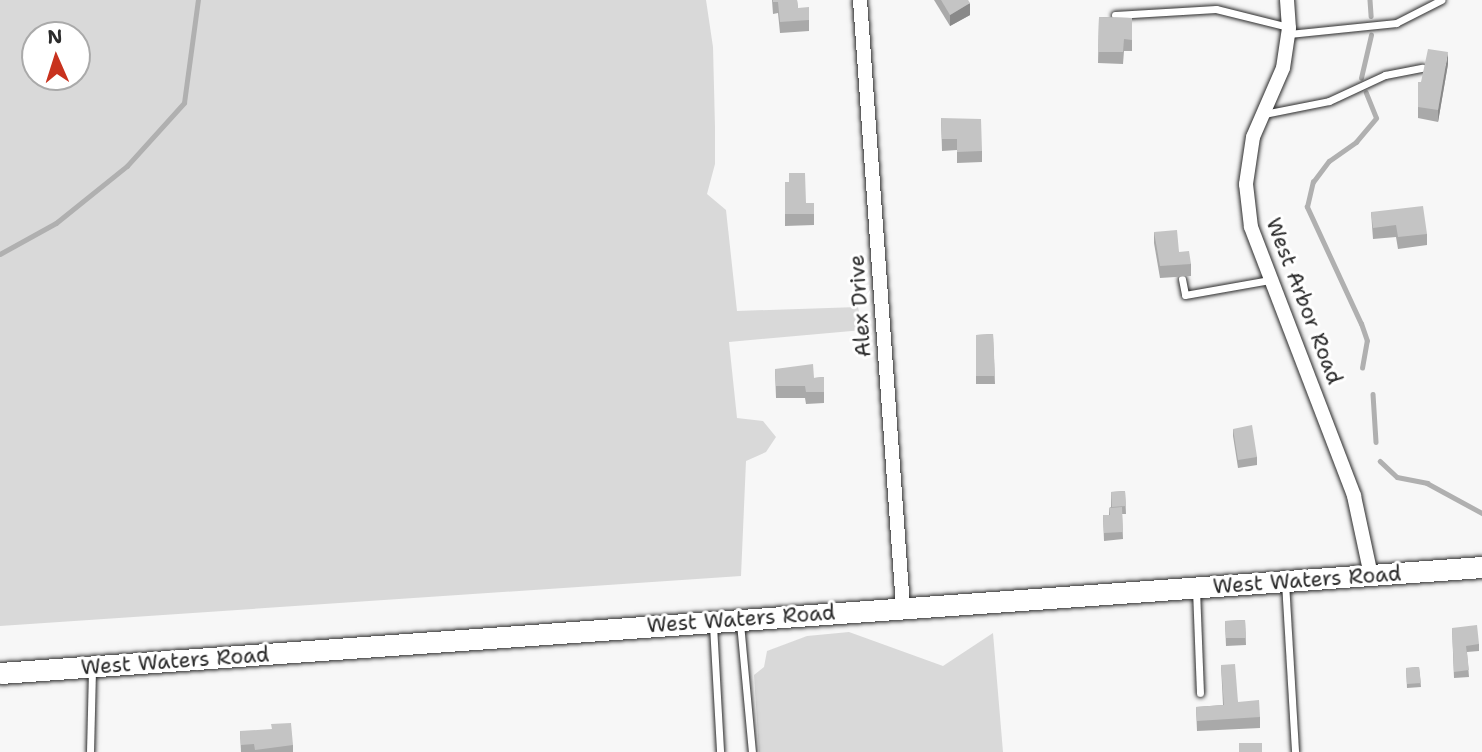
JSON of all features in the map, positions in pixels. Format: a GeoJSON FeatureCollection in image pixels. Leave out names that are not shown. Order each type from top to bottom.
{"type":"FeatureCollection","features":[{"type":"Feature","properties":{"kind":"street","name":"Alex Drive"},"geometry":{"type":"LineString","coordinates":[[860,0],[902,608]]}},
{"type":"Feature","properties":{"kind":"street","name":"West Arbor Road"},"geometry":{"type":"LineString","coordinates":[[1287,0],[1288,31],[1283,68],[1253,137],[1246,184],[1251,227],[1354,496],[1371,575]]}},
{"type":"Feature","properties":{"kind":"street","name":"West Waters Road"},"geometry":{"type":"LineString","coordinates":[[0,673],[1482,567]]}},
{"type":"Feature","properties":{"kind":"lane"},"geometry":{"type":"LineString","coordinates":[[1115,15],[1216,9],[1288,31],[1396,23],[1441,0]]}},
{"type":"Feature","properties":{"kind":"lane"},"geometry":{"type":"LineString","coordinates":[[1264,114],[1329,101],[1385,75],[1422,68]]}},
{"type":"Feature","properties":{"kind":"lane"},"geometry":{"type":"LineString","coordinates":[[1182,279],[1185,295],[1270,280]]}},
{"type":"Feature","properties":{"kind":"lane"},"geometry":{"type":"LineString","coordinates":[[1285,582],[1295,752]]}},
{"type":"Feature","properties":{"kind":"lane"},"geometry":{"type":"LineString","coordinates":[[1195,588],[1200,693]]}},
{"type":"Feature","properties":{"kind":"lane"},"geometry":{"type":"LineString","coordinates":[[740,618],[752,752]]}},
{"type":"Feature","properties":{"kind":"lane"},"geometry":{"type":"LineString","coordinates":[[713,620],[720,752]]}},
{"type":"Feature","properties":{"kind":"lane"},"geometry":{"type":"LineString","coordinates":[[90,752],[92,667]]}},
{"type":"Feature","properties":{"kind":"shaded area"},"geometry":{"type":"Polygon","coordinates":[[[0,0],[706,0],[713,47],[715,127],[715,164],[707,194],[726,210],[737,311],[858,307],[863,330],[729,342],[737,418],[763,421],[776,437],[766,452],[746,461],[741,576],[0,626],[0,0]]]}},
{"type":"Feature","properties":{"kind":"shaded area"},"geometry":{"type":"Polygon","coordinates":[[[849,632],[943,666],[993,633],[1003,752],[759,752],[754,675],[764,667],[767,651],[807,636],[849,632]]]}},
{"type":"Feature","properties":{"kind":"building"},"geometry":{"type":"Polygon","coordinates":[[[773,0],[797,0],[798,8],[809,7],[809,20],[780,22],[778,2],[773,0]]]}},
{"type":"Feature","properties":{"kind":"building"},"geometry":{"type":"Polygon","coordinates":[[[941,0],[968,0],[970,3],[950,15],[941,0]]]}},
{"type":"Feature","properties":{"kind":"building"},"geometry":{"type":"Polygon","coordinates":[[[1099,17],[1132,18],[1132,40],[1124,39],[1123,52],[1098,52],[1099,17]]]}},
{"type":"Feature","properties":{"kind":"building"},"geometry":{"type":"Polygon","coordinates":[[[1428,49],[1448,52],[1438,110],[1418,107],[1418,82],[1421,82],[1428,49]]]}},
{"type":"Feature","properties":{"kind":"building"},"geometry":{"type":"Polygon","coordinates":[[[941,118],[981,119],[982,151],[957,152],[957,139],[942,139],[941,118]]]}},
{"type":"Feature","properties":{"kind":"building"},"geometry":{"type":"Polygon","coordinates":[[[789,173],[805,173],[806,203],[814,203],[814,214],[785,214],[785,182],[789,182],[789,173]]]}},
{"type":"Feature","properties":{"kind":"building"},"geometry":{"type":"Polygon","coordinates":[[[1423,206],[1427,234],[1398,237],[1396,225],[1373,228],[1371,212],[1423,206]]]}},
{"type":"Feature","properties":{"kind":"building"},"geometry":{"type":"Polygon","coordinates":[[[1177,230],[1179,252],[1189,251],[1191,264],[1160,266],[1154,232],[1177,230]]]}},
{"type":"Feature","properties":{"kind":"building"},"geometry":{"type":"Polygon","coordinates":[[[993,334],[995,376],[976,376],[976,335],[993,334]]]}},
{"type":"Feature","properties":{"kind":"building"},"geometry":{"type":"Polygon","coordinates":[[[813,364],[814,378],[824,377],[824,392],[806,392],[805,386],[776,386],[775,369],[813,364]]]}},
{"type":"Feature","properties":{"kind":"building"},"geometry":{"type":"Polygon","coordinates":[[[1252,425],[1257,457],[1238,460],[1233,429],[1252,425]]]}},
{"type":"Feature","properties":{"kind":"building"},"geometry":{"type":"Polygon","coordinates":[[[1125,491],[1126,506],[1112,507],[1111,492],[1125,491]]]}},
{"type":"Feature","properties":{"kind":"building"},"geometry":{"type":"Polygon","coordinates":[[[1122,507],[1123,532],[1104,533],[1103,515],[1110,515],[1109,508],[1122,507]]]}},
{"type":"Feature","properties":{"kind":"building"},"geometry":{"type":"Polygon","coordinates":[[[1245,620],[1246,638],[1226,638],[1225,621],[1245,620]]]}},
{"type":"Feature","properties":{"kind":"building"},"geometry":{"type":"Polygon","coordinates":[[[1477,625],[1479,644],[1466,646],[1469,670],[1454,672],[1452,628],[1477,625]]]}},
{"type":"Feature","properties":{"kind":"building"},"geometry":{"type":"Polygon","coordinates":[[[1235,664],[1238,702],[1259,700],[1260,717],[1197,721],[1196,707],[1224,705],[1221,665],[1235,664]]]}},
{"type":"Feature","properties":{"kind":"building"},"geometry":{"type":"Polygon","coordinates":[[[1419,667],[1421,683],[1407,684],[1406,668],[1419,667]]]}},
{"type":"Feature","properties":{"kind":"building"},"geometry":{"type":"Polygon","coordinates":[[[291,723],[293,745],[255,750],[254,744],[241,745],[240,731],[272,729],[271,724],[291,723]]]}},
{"type":"Feature","properties":{"kind":"building"},"geometry":{"type":"Polygon","coordinates":[[[1239,743],[1262,743],[1262,752],[1239,752],[1239,743]]]}},
{"type":"Feature","properties":{"kind":"waterway"},"geometry":{"type":"LineString","coordinates":[[0,254],[56,223],[127,166],[184,103],[198,0]]}},
{"type":"Feature","properties":{"kind":"waterway"},"geometry":{"type":"LineString","coordinates":[[1370,0],[1371,16]]}},
{"type":"Feature","properties":{"kind":"waterway"},"geometry":{"type":"LineString","coordinates":[[1361,78],[1371,35]]}},
{"type":"Feature","properties":{"kind":"waterway"},"geometry":{"type":"LineString","coordinates":[[1362,368],[1367,341],[1307,207],[1313,182],[1329,161],[1356,142],[1376,118],[1366,93]]}},
{"type":"Feature","properties":{"kind":"waterway"},"geometry":{"type":"LineString","coordinates":[[1373,394],[1376,442]]}},
{"type":"Feature","properties":{"kind":"waterway"},"geometry":{"type":"LineString","coordinates":[[1380,461],[1397,477],[1427,483],[1482,513]]}}]}
